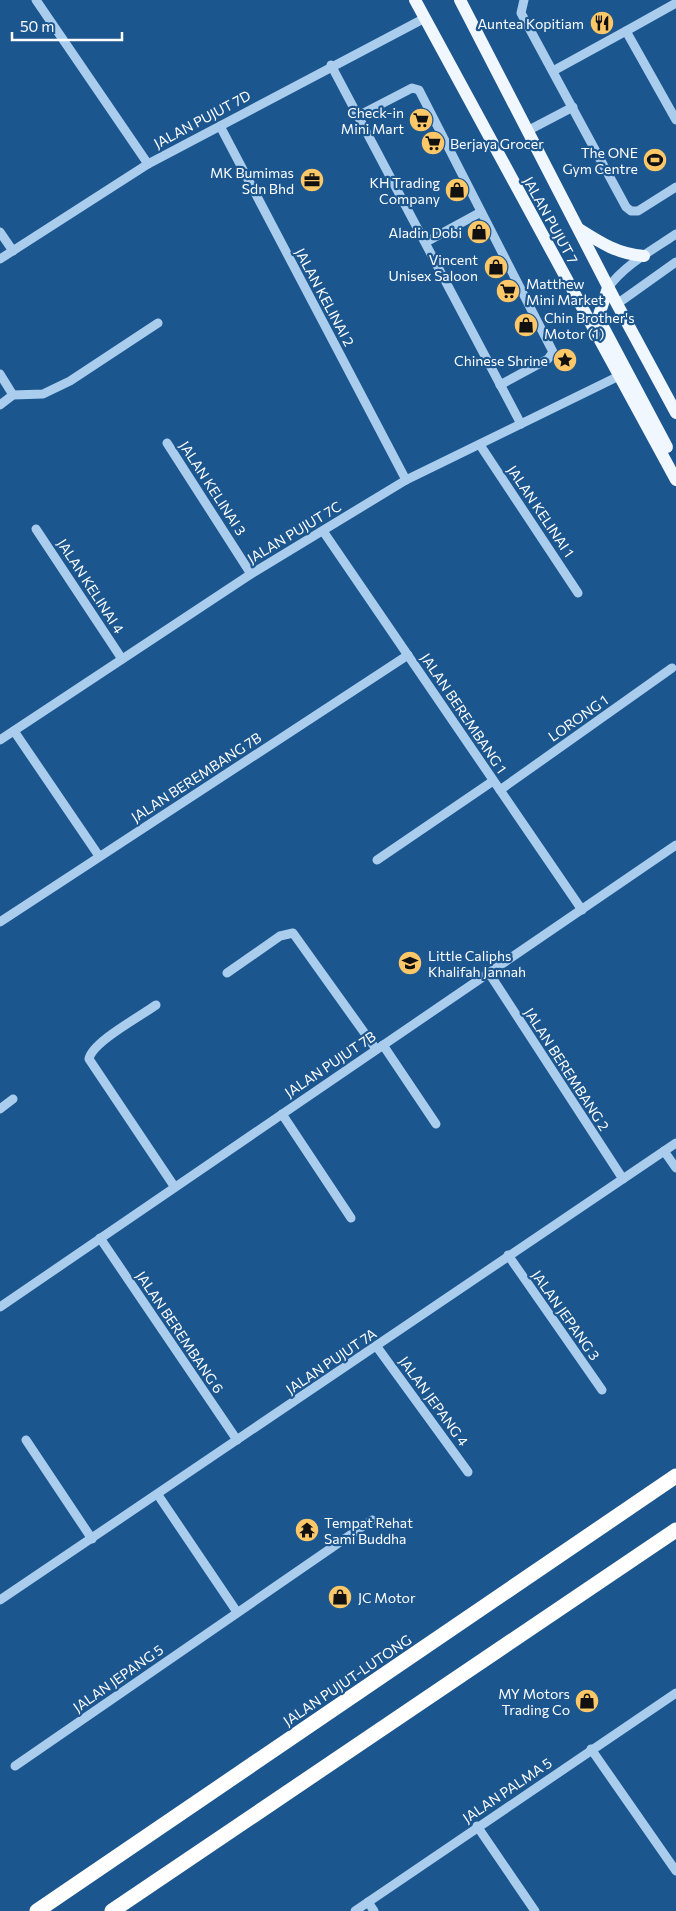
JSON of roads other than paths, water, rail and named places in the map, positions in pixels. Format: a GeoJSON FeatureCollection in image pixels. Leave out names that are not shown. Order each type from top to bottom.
{"type":"FeatureCollection","features":[{"type":"Feature","properties":{"kind":"highway","name":"JALAN PUJUT-LUTONG"},"geometry":{"type":"LineString","coordinates":[[36,1911],[676,1476]]}},
{"type":"Feature","properties":{"kind":"highway"},"geometry":{"type":"LineString","coordinates":[[112,1911],[676,1530]]}},
{"type":"Feature","properties":{"kind":"main road","name":"JALAN PUJUT 7"},"geometry":{"type":"LineString","coordinates":[[415,0],[676,480]]}},
{"type":"Feature","properties":{"kind":"main road","name":"JALAN PUJUT 7"},"geometry":{"type":"LineString","coordinates":[[460,0],[580,229],[608,288],[676,414]]}},
{"type":"Feature","properties":{"kind":"main road"},"geometry":{"type":"LineString","coordinates":[[580,229],[607,247],[630,255],[644,256]]}},
{"type":"Feature","properties":{"kind":"main road"},"geometry":{"type":"LineString","coordinates":[[608,288],[599,315],[600,321],[666,444],[676,476]]}},
{"type":"Feature","properties":{"kind":"street"},"geometry":{"type":"LineString","coordinates":[[36,0],[148,164]]}},
{"type":"Feature","properties":{"kind":"street"},"geometry":{"type":"LineString","coordinates":[[524,0],[521,13],[626,207],[632,211],[638,211],[676,188]]}},
{"type":"Feature","properties":{"kind":"street"},"geometry":{"type":"LineString","coordinates":[[553,71],[676,4]]}},
{"type":"Feature","properties":{"kind":"street","name":"JALAN PUJUT 7D"},"geometry":{"type":"LineString","coordinates":[[0,259],[148,164],[425,18]]}},
{"type":"Feature","properties":{"kind":"street"},"geometry":{"type":"LineString","coordinates":[[626,31],[676,120]]}},
{"type":"Feature","properties":{"kind":"street"},"geometry":{"type":"LineString","coordinates":[[331,66],[521,424]]}},
{"type":"Feature","properties":{"kind":"street"},"geometry":{"type":"LineString","coordinates":[[358,116],[412,88],[416,88],[553,352],[548,359],[500,385]]}},
{"type":"Feature","properties":{"kind":"street"},"geometry":{"type":"LineString","coordinates":[[529,130],[573,107]]}},
{"type":"Feature","properties":{"kind":"street","name":"JALAN KELINAI 2"},"geometry":{"type":"LineString","coordinates":[[220,126],[406,480]]}},
{"type":"Feature","properties":{"kind":"street"},"geometry":{"type":"LineString","coordinates":[[426,242],[481,212]]}},
{"type":"Feature","properties":{"kind":"street"},"geometry":{"type":"LineString","coordinates":[[0,232],[13,251]]}},
{"type":"Feature","properties":{"kind":"street"},"geometry":{"type":"LineString","coordinates":[[608,288],[613,281],[644,256],[676,234]]}},
{"type":"Feature","properties":{"kind":"street"},"geometry":{"type":"LineString","coordinates":[[617,304],[676,262]]}},
{"type":"Feature","properties":{"kind":"street"},"geometry":{"type":"LineString","coordinates":[[0,405],[13,395],[32,396],[53,390],[158,323]]}},
{"type":"Feature","properties":{"kind":"street"},"geometry":{"type":"LineString","coordinates":[[0,374],[13,395]]}},
{"type":"Feature","properties":{"kind":"street","name":"JALAN PUJUT 7C"},"geometry":{"type":"LineString","coordinates":[[0,740],[251,574],[406,480],[619,376]]}},
{"type":"Feature","properties":{"kind":"street","name":"JALAN KELINAI 3"},"geometry":{"type":"LineString","coordinates":[[167,443],[251,574]]}},
{"type":"Feature","properties":{"kind":"street","name":"JALAN KELINAI 1"},"geometry":{"type":"LineString","coordinates":[[480,445],[578,593]]}},
{"type":"Feature","properties":{"kind":"street","name":"JALAN KELINAI 4"},"geometry":{"type":"LineString","coordinates":[[36,529],[122,659]]}},
{"type":"Feature","properties":{"kind":"street","name":"JALAN BEREMBANG 1"},"geometry":{"type":"LineString","coordinates":[[323,531],[582,910]]}},
{"type":"Feature","properties":{"kind":"street","name":"JALAN BEREMBANG 7B"},"geometry":{"type":"LineString","coordinates":[[0,922],[408,655]]}},
{"type":"Feature","properties":{"kind":"street","name":"LORONG 1"},"geometry":{"type":"LineString","coordinates":[[500,790],[672,668]]}},
{"type":"Feature","properties":{"kind":"street"},"geometry":{"type":"LineString","coordinates":[[14,731],[99,856]]}},
{"type":"Feature","properties":{"kind":"street"},"geometry":{"type":"LineString","coordinates":[[377,860],[493,781]]}},
{"type":"Feature","properties":{"kind":"street","name":"JALAN PUJUT 7B"},"geometry":{"type":"LineString","coordinates":[[0,1307],[174,1186],[676,845]]}},
{"type":"Feature","properties":{"kind":"street"},"geometry":{"type":"LineString","coordinates":[[227,973],[280,936],[294,933],[436,1124]]}},
{"type":"Feature","properties":{"kind":"street","name":"JALAN BEREMBANG 2"},"geometry":{"type":"LineString","coordinates":[[489,973],[623,1179]]}},
{"type":"Feature","properties":{"kind":"street"},"geometry":{"type":"LineString","coordinates":[[156,1005],[100,1044],[90,1053],[89,1058],[174,1186]]}},
{"type":"Feature","properties":{"kind":"street"},"geometry":{"type":"LineString","coordinates":[[0,1109],[13,1099]]}},
{"type":"Feature","properties":{"kind":"street"},"geometry":{"type":"LineString","coordinates":[[282,1114],[351,1218]]}},
{"type":"Feature","properties":{"kind":"street","name":"JALAN PUJUT 7A"},"geometry":{"type":"LineString","coordinates":[[0,1600],[377,1347],[508,1255],[676,1143]]}},
{"type":"Feature","properties":{"kind":"street"},"geometry":{"type":"LineString","coordinates":[[664,1151],[676,1168]]}},
{"type":"Feature","properties":{"kind":"street","name":"JALAN BEREMBANG 6"},"geometry":{"type":"LineString","coordinates":[[100,1238],[237,1440]]}},
{"type":"Feature","properties":{"kind":"street","name":"JALAN JEPANG 3"},"geometry":{"type":"LineString","coordinates":[[508,1255],[602,1390]]}},
{"type":"Feature","properties":{"kind":"street","name":"JALAN JEPANG 4"},"geometry":{"type":"LineString","coordinates":[[377,1347],[468,1472]]}},
{"type":"Feature","properties":{"kind":"street"},"geometry":{"type":"LineString","coordinates":[[26,1440],[92,1539]]}},
{"type":"Feature","properties":{"kind":"street"},"geometry":{"type":"LineString","coordinates":[[158,1495],[237,1612]]}},
{"type":"Feature","properties":{"kind":"street","name":"JALAN JEPANG 5"},"geometry":{"type":"LineString","coordinates":[[15,1766],[372,1520]]}},
{"type":"Feature","properties":{"kind":"street","name":"JALAN PALMA 5"},"geometry":{"type":"LineString","coordinates":[[355,1911],[477,1826],[676,1693]]}},
{"type":"Feature","properties":{"kind":"street"},"geometry":{"type":"LineString","coordinates":[[591,1749],[676,1871]]}},
{"type":"Feature","properties":{"kind":"street"},"geometry":{"type":"LineString","coordinates":[[477,1826],[536,1911]]}},
{"type":"Feature","properties":{"kind":"street"},"geometry":{"type":"LineString","coordinates":[[368,1902],[374,1911]]}},
{"type":"Feature","properties":{"kind":"place","name":"Auntea Kopitiam"},"geometry":{"type":"Point","coordinates":[602,23]}},
{"type":"Feature","properties":{"kind":"place","name":"Check-in Mini Mart"},"geometry":{"type":"Point","coordinates":[421,120]}},
{"type":"Feature","properties":{"kind":"place","name":"Berjaya Grocer"},"geometry":{"type":"Point","coordinates":[433,143]}},
{"type":"Feature","properties":{"kind":"place","name":"The ONE Gym Centre"},"geometry":{"type":"Point","coordinates":[655,160]}},
{"type":"Feature","properties":{"kind":"place","name":"MK Bumimas Sdn Bhd"},"geometry":{"type":"Point","coordinates":[312,180]}},
{"type":"Feature","properties":{"kind":"place","name":"KH Trading Company"},"geometry":{"type":"Point","coordinates":[457,190]}},
{"type":"Feature","properties":{"kind":"place","name":"Aladin Dobi"},"geometry":{"type":"Point","coordinates":[479,232]}},
{"type":"Feature","properties":{"kind":"place","name":"Vincent Unisex Saloon"},"geometry":{"type":"Point","coordinates":[496,267]}},
{"type":"Feature","properties":{"kind":"place","name":"Matthew Mini Market"},"geometry":{"type":"Point","coordinates":[508,291]}},
{"type":"Feature","properties":{"kind":"place","name":"Chin Brother's Motor (1)"},"geometry":{"type":"Point","coordinates":[526,325]}},
{"type":"Feature","properties":{"kind":"place","name":"Chinese Shrine"},"geometry":{"type":"Point","coordinates":[565,360]}},
{"type":"Feature","properties":{"kind":"place","name":"Little Caliphs Khalifah Jannah"},"geometry":{"type":"Point","coordinates":[410,963]}},
{"type":"Feature","properties":{"kind":"place","name":"Tempat Rehat Sami Buddha"},"geometry":{"type":"Point","coordinates":[307,1530]}},
{"type":"Feature","properties":{"kind":"place","name":"JC Motor"},"geometry":{"type":"Point","coordinates":[340,1597]}},
{"type":"Feature","properties":{"kind":"place","name":"MY Motors Trading Co"},"geometry":{"type":"Point","coordinates":[587,1701]}}]}
